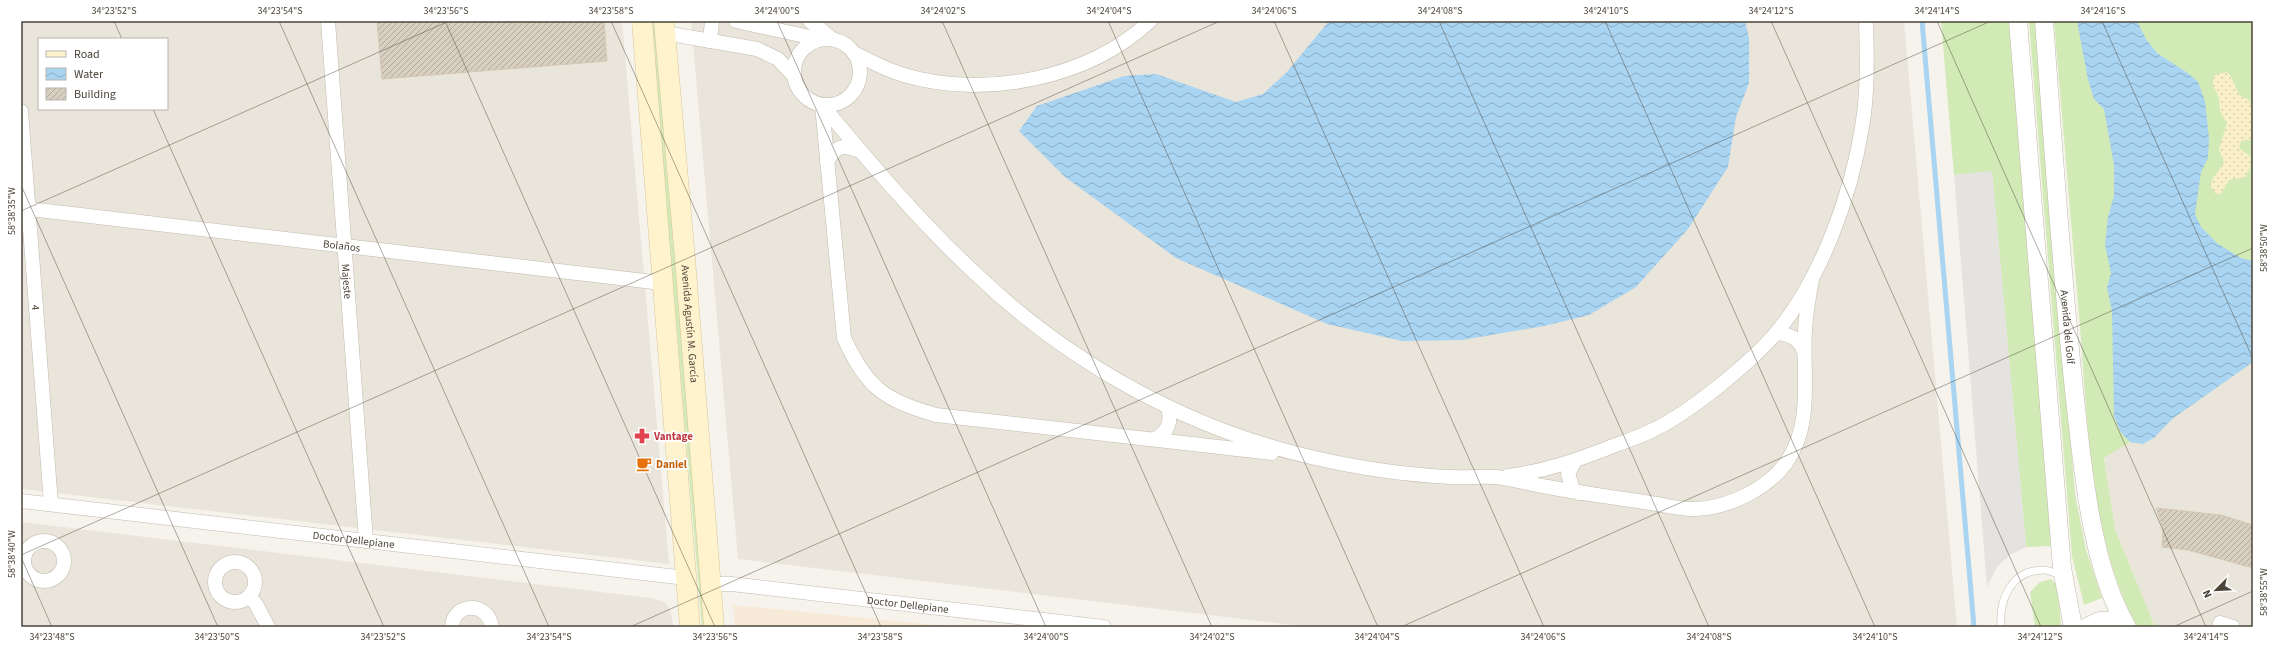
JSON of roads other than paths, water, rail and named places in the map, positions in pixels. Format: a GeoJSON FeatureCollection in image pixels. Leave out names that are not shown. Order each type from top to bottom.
{"type":"FeatureCollection","features":[{"type":"Feature","properties":{"kind":"main road"},"geometry":{"type":"LineString","coordinates":[[643,22],[662,283],[690,627]]}},
{"type":"Feature","properties":{"kind":"main road","name":"Avenida Agustín M. García"},"geometry":{"type":"LineString","coordinates":[[665,27],[714,627]]}},
{"type":"Feature","properties":{"kind":"street","name":"Majeste"},"geometry":{"type":"LineString","coordinates":[[328,21],[343,244],[366,541]]}},
{"type":"Feature","properties":{"kind":"street"},"geometry":{"type":"LineString","coordinates":[[710,41],[712,21]]}},
{"type":"Feature","properties":{"kind":"street"},"geometry":{"type":"LineString","coordinates":[[736,21],[826,39],[848,46],[854,53],[859,63],[860,74],[858,85],[852,94],[844,101],[833,105],[822,106],[811,102],[802,95],[796,86],[793,75],[797,56],[811,43],[826,39]]}},
{"type":"Feature","properties":{"kind":"street"},"geometry":{"type":"LineString","coordinates":[[810,21],[826,39]]}},
{"type":"Feature","properties":{"kind":"street"},"geometry":{"type":"LineString","coordinates":[[854,53],[882,67],[928,81],[980,86],[1035,79],[1080,65],[1126,40],[1150,21]]}},
{"type":"Feature","properties":{"kind":"street"},"geometry":{"type":"LineString","coordinates":[[822,106],[844,338],[855,362],[867,378],[884,394],[904,406],[936,415],[1312,458],[1354,466],[1403,472],[1451,477],[1496,477],[1535,472],[1575,461],[1654,430],[1681,414],[1731,376],[1776,333],[1812,278],[1844,200],[1862,126],[1867,50],[1866,21]]}},
{"type":"Feature","properties":{"kind":"street"},"geometry":{"type":"LineString","coordinates":[[2018,21],[2064,576],[2073,627]]}},
{"type":"Feature","properties":{"kind":"street","name":"Avenida del Golf"},"geometry":{"type":"LineString","coordinates":[[2044,21],[2067,318],[2081,455],[2098,549],[2109,586],[2125,624]]}},
{"type":"Feature","properties":{"kind":"street"},"geometry":{"type":"LineString","coordinates":[[665,27],[710,41],[757,49],[778,59],[793,75]]}},
{"type":"Feature","properties":{"kind":"street"},"geometry":{"type":"LineString","coordinates":[[822,106],[915,214],[977,276],[1015,308],[1084,359],[1192,419],[1230,434],[1312,458]]}},
{"type":"Feature","properties":{"kind":"street","name":"4"},"geometry":{"type":"LineString","coordinates":[[21,111],[25,208],[51,504]]}},
{"type":"Feature","properties":{"kind":"street"},"geometry":{"type":"LineString","coordinates":[[827,161],[833,152],[841,147],[849,147],[860,151]]}},
{"type":"Feature","properties":{"kind":"street","name":"Bolaños"},"geometry":{"type":"LineString","coordinates":[[25,208],[343,244],[662,283]]}},
{"type":"Feature","properties":{"kind":"street"},"geometry":{"type":"LineString","coordinates":[[1496,477],[1579,493],[1694,510],[1729,502],[1757,489],[1775,475],[1786,462],[1796,445],[1806,406],[1804,352],[1805,326],[1812,278]]}},
{"type":"Feature","properties":{"kind":"street"},"geometry":{"type":"LineString","coordinates":[[1776,333],[1794,337],[1800,343],[1804,352]]}},
{"type":"Feature","properties":{"kind":"street"},"geometry":{"type":"LineString","coordinates":[[1155,439],[1166,431],[1170,424],[1168,407]]}},
{"type":"Feature","properties":{"kind":"street"},"geometry":{"type":"LineString","coordinates":[[1575,461],[1568,474],[1573,489],[1579,493]]}},
{"type":"Feature","properties":{"kind":"street","name":"Doctor Dellepiane"},"geometry":{"type":"LineString","coordinates":[[21,500],[686,578]]}},
{"type":"Feature","properties":{"kind":"street","name":"Doctor Dellepiane"},"geometry":{"type":"LineString","coordinates":[[711,584],[731,584],[1104,627]]}},
{"type":"Feature","properties":{"kind":"street"},"geometry":{"type":"LineString","coordinates":[[249,596],[256,604],[268,627]]}},
{"type":"Feature","properties":{"kind":"street"},"geometry":{"type":"LineString","coordinates":[[452,627],[454,617],[459,612],[471,608],[484,611],[488,616],[492,627]]}},
{"type":"Feature","properties":{"kind":"street"},"geometry":{"type":"LineString","coordinates":[[2087,627],[2100,621],[2125,624]]}},
{"type":"Feature","properties":{"kind":"lane"},"geometry":{"type":"LineString","coordinates":[[2001,627],[2002,602],[2008,589],[2019,578],[2029,573],[2044,570],[2064,576]]}},
{"type":"Feature","properties":{"kind":"water"},"geometry":{"type":"Polygon","coordinates":[[[1329,21],[1745,21],[1749,38],[1749,83],[1736,117],[1728,167],[1688,229],[1636,287],[1589,315],[1544,326],[1462,340],[1402,341],[1327,324],[1176,258],[1065,177],[1019,131],[1037,106],[1124,76],[1156,74],[1236,102],[1263,94],[1286,73],[1329,21]]]}},
{"type":"Feature","properties":{"kind":"water"},"geometry":{"type":"Polygon","coordinates":[[[2077,21],[2137,21],[2146,39],[2157,53],[2189,74],[2198,82],[2205,101],[2209,138],[2208,158],[2201,172],[2195,214],[2201,227],[2218,244],[2241,258],[2253,261],[2253,362],[2172,419],[2155,437],[2143,444],[2130,442],[2120,431],[2114,416],[2112,311],[2107,288],[2111,273],[2105,245],[2108,217],[2114,196],[2114,165],[2104,109],[2094,99],[2088,80],[2077,21]]]}},
{"type":"Feature","properties":{"kind":"waterway"},"geometry":{"type":"LineString","coordinates":[[1922,21],[1974,627]]}},
{"type":"Feature","properties":{"kind":"place","name":"Vantage"},"geometry":{"type":"Point","coordinates":[642,436]}},
{"type":"Feature","properties":{"kind":"place","name":"Daniel"},"geometry":{"type":"Point","coordinates":[644,464]}}]}
